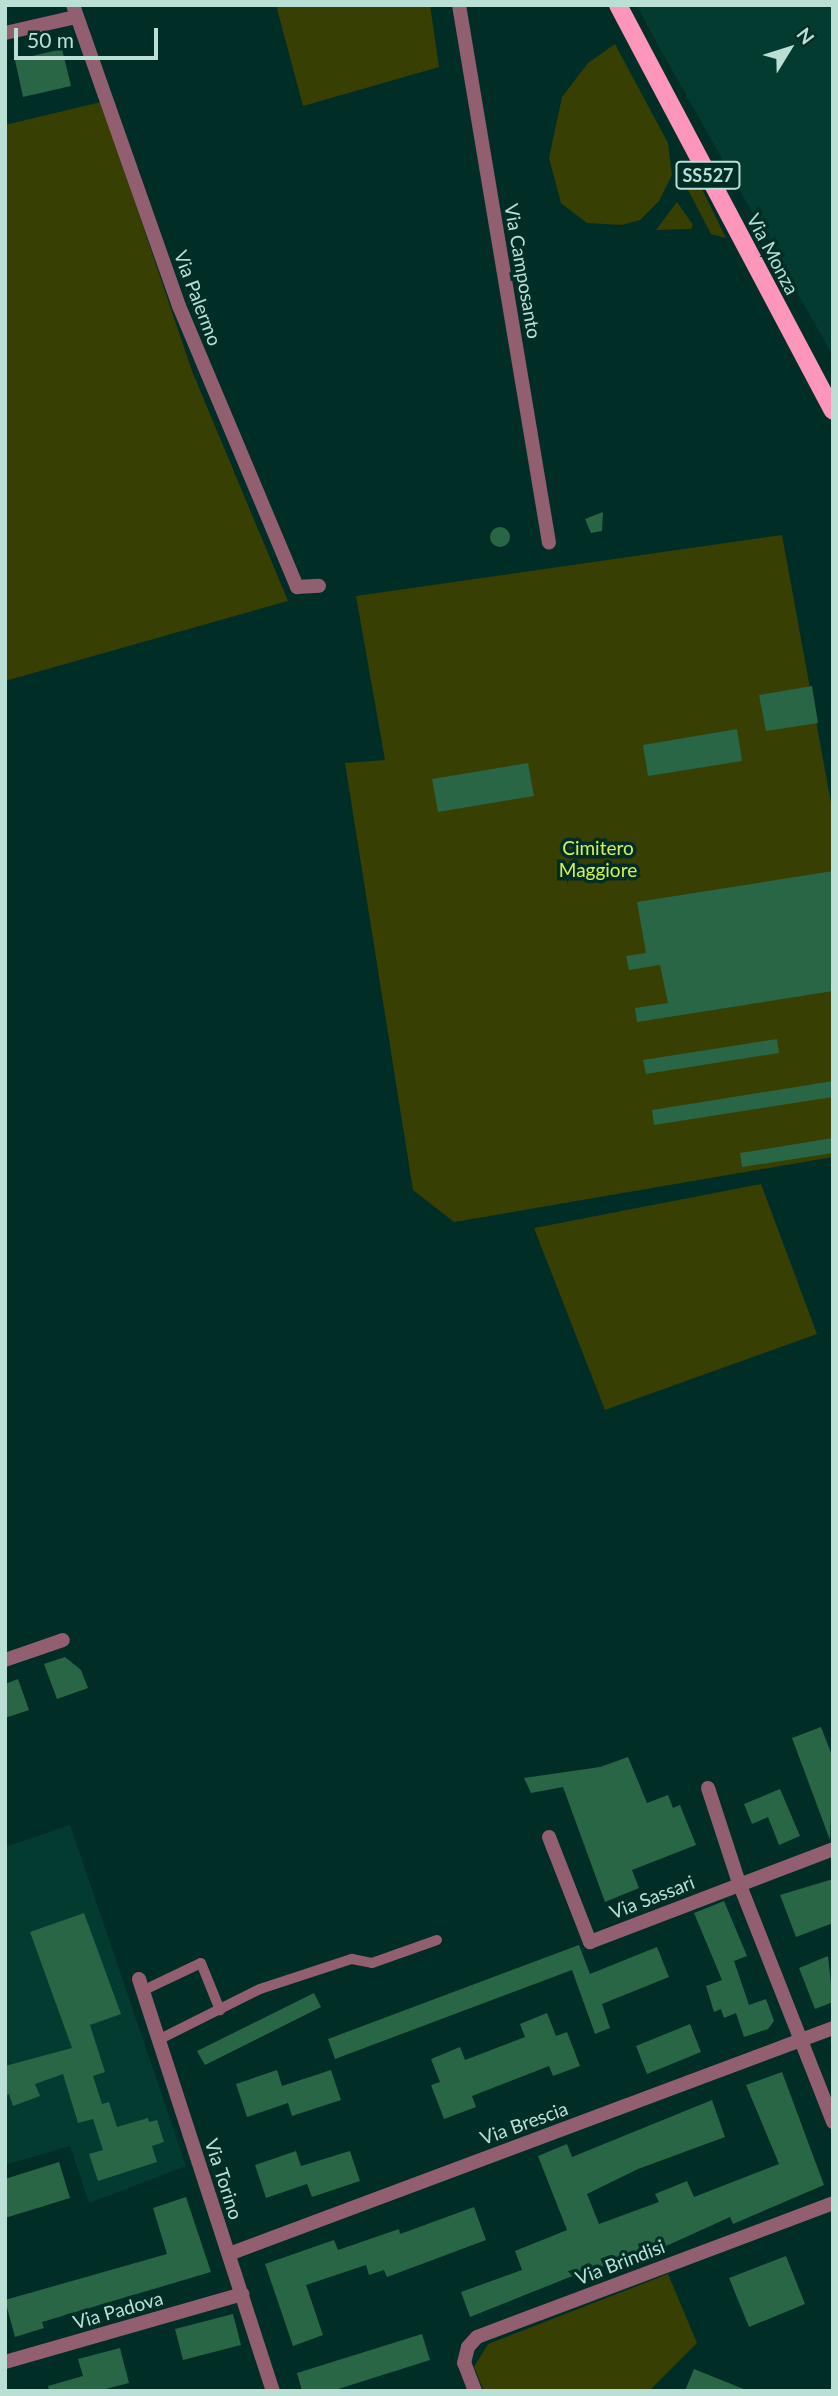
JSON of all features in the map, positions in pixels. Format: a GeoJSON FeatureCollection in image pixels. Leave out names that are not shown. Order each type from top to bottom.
{"type":"FeatureCollection","features":[{"type":"Feature","properties":{"kind":"main road","name":"Via Monza"},"geometry":{"type":"LineString","coordinates":[[618,5],[833,411]]}},
{"type":"Feature","properties":{"kind":"street","name":"Via Camposanto"},"geometry":{"type":"LineString","coordinates":[[459,5],[549,543]]}},
{"type":"Feature","properties":{"kind":"street","name":"Via Palermo"},"geometry":{"type":"LineString","coordinates":[[5,33],[75,11],[178,306],[297,587],[319,586]]}},
{"type":"Feature","properties":{"kind":"street"},"geometry":{"type":"LineString","coordinates":[[5,1660],[63,1640]]}},
{"type":"Feature","properties":{"kind":"street"},"geometry":{"type":"LineString","coordinates":[[708,1788],[739,1883],[833,2122]]}},
{"type":"Feature","properties":{"kind":"street","name":"Via Sassari"},"geometry":{"type":"LineString","coordinates":[[549,1837],[590,1942],[833,1849]]}},
{"type":"Feature","properties":{"kind":"street","name":"Via Torino"},"geometry":{"type":"LineString","coordinates":[[141,1985],[273,2391]]}},
{"type":"Feature","properties":{"kind":"street","name":"Via Brescia"},"geometry":{"type":"LineString","coordinates":[[229,2254],[833,2028]]}},
{"type":"Feature","properties":{"kind":"street","name":"Via Brindisi"},"geometry":{"type":"LineString","coordinates":[[475,2391],[464,2363],[468,2347],[477,2337],[833,2203]]}},
{"type":"Feature","properties":{"kind":"street","name":"Via Padova"},"geometry":{"type":"LineString","coordinates":[[5,2362],[242,2294]]}},
{"type":"Feature","properties":{"kind":"lane"},"geometry":{"type":"LineString","coordinates":[[158,2040],[260,1989],[352,1959],[372,1963],[437,1940]]}},
{"type":"Feature","properties":{"kind":"lane"},"geometry":{"type":"LineString","coordinates":[[141,1985],[201,1963],[220,2010]]}},
{"type":"Feature","properties":{"kind":"shaded area"},"geometry":{"type":"Polygon","coordinates":[[[637,5],[833,5],[833,356],[649,29],[637,5]]]}},
{"type":"Feature","properties":{"kind":"shaded area"},"geometry":{"type":"Polygon","coordinates":[[[70,1825],[186,2166],[89,2203],[70,2146],[5,2165],[5,1847],[70,1825]]]}},
{"type":"Feature","properties":{"kind":"green space"},"geometry":{"type":"Polygon","coordinates":[[[276,5],[430,5],[439,67],[303,106],[276,5]]]}},
{"type":"Feature","properties":{"kind":"green space"},"geometry":{"type":"Polygon","coordinates":[[[615,44],[668,143],[672,175],[659,201],[640,220],[622,225],[587,223],[561,203],[549,158],[562,97],[588,63],[615,44]]]}},
{"type":"Feature","properties":{"kind":"green space"},"geometry":{"type":"Polygon","coordinates":[[[101,102],[192,371],[288,601],[5,681],[5,125],[101,102]]]}},
{"type":"Feature","properties":{"kind":"green space"},"geometry":{"type":"Polygon","coordinates":[[[689,171],[693,171],[726,238],[711,234],[685,184],[689,171]]]}},
{"type":"Feature","properties":{"kind":"green space"},"geometry":{"type":"Polygon","coordinates":[[[677,202],[693,225],[691,229],[656,230],[677,202]]]}},
{"type":"Feature","properties":{"kind":"green space","name":"Cimitero Maggiore"},"geometry":{"type":"Polygon","coordinates":[[[782,535],[833,814],[833,1157],[454,1222],[413,1190],[345,763],[385,760],[356,596],[782,535]]]}},
{"type":"Feature","properties":{"kind":"green space"},"geometry":{"type":"Polygon","coordinates":[[[761,1184],[817,1334],[605,1410],[534,1228],[761,1184]]]}},
{"type":"Feature","properties":{"kind":"green space"},"geometry":{"type":"Polygon","coordinates":[[[668,2274],[697,2343],[649,2391],[484,2391],[474,2367],[488,2344],[668,2274]]]}},
{"type":"Feature","properties":{"kind":"building"},"geometry":{"type":"Polygon","coordinates":[[[62,49],[71,86],[23,97],[15,60],[62,49]]]}},
{"type":"Feature","properties":{"kind":"building"},"geometry":{"type":"Polygon","coordinates":[[[603,512],[602,531],[591,533],[585,519],[603,512]]]}},
{"type":"Feature","properties":{"kind":"building"},"geometry":{"type":"Polygon","coordinates":[[[500,527],[507,530],[510,537],[507,544],[500,547],[493,544],[490,537],[493,530],[500,527]]]}},
{"type":"Feature","properties":{"kind":"building"},"geometry":{"type":"Polygon","coordinates":[[[812,686],[818,723],[766,731],[759,695],[812,686]]]}},
{"type":"Feature","properties":{"kind":"building"},"geometry":{"type":"Polygon","coordinates":[[[737,729],[742,761],[648,776],[643,745],[737,729]]]}},
{"type":"Feature","properties":{"kind":"building"},"geometry":{"type":"Polygon","coordinates":[[[528,763],[534,796],[438,812],[432,779],[528,763]]]}},
{"type":"Feature","properties":{"kind":"building"},"geometry":{"type":"Polygon","coordinates":[[[833,871],[833,991],[637,1022],[635,1008],[668,1003],[660,965],[629,970],[626,956],[646,953],[637,902],[833,871]]]}},
{"type":"Feature","properties":{"kind":"building"},"geometry":{"type":"Polygon","coordinates":[[[777,1039],[779,1053],[646,1074],[643,1060],[777,1039]]]}},
{"type":"Feature","properties":{"kind":"building"},"geometry":{"type":"Polygon","coordinates":[[[833,1081],[833,1097],[654,1125],[652,1110],[833,1081]]]}},
{"type":"Feature","properties":{"kind":"building"},"geometry":{"type":"Polygon","coordinates":[[[833,1138],[833,1153],[742,1167],[740,1153],[833,1138]]]}},
{"type":"Feature","properties":{"kind":"building"},"geometry":{"type":"Polygon","coordinates":[[[65,1657],[81,1670],[88,1688],[57,1699],[44,1664],[65,1657]]]}},
{"type":"Feature","properties":{"kind":"building"},"geometry":{"type":"Polygon","coordinates":[[[18,1679],[29,1710],[5,1718],[5,1684],[18,1679]]]}},
{"type":"Feature","properties":{"kind":"building"},"geometry":{"type":"Polygon","coordinates":[[[821,1727],[833,1758],[830,1840],[792,1738],[821,1727]]]}},
{"type":"Feature","properties":{"kind":"building"},"geometry":{"type":"Polygon","coordinates":[[[628,1757],[647,1803],[668,1795],[673,1808],[680,1805],[696,1845],[632,1870],[639,1888],[605,1902],[563,1787],[531,1793],[524,1778],[600,1767],[628,1757]]]}},
{"type":"Feature","properties":{"kind":"building"},"geometry":{"type":"Polygon","coordinates":[[[780,1789],[800,1836],[779,1845],[768,1817],[752,1824],[744,1804],[780,1789]]]}},
{"type":"Feature","properties":{"kind":"building"},"geometry":{"type":"Polygon","coordinates":[[[833,1879],[833,1923],[796,1937],[780,1895],[833,1879]]]}},
{"type":"Feature","properties":{"kind":"building"},"geometry":{"type":"Polygon","coordinates":[[[724,1901],[747,1956],[734,1961],[749,2005],[766,1999],[774,2021],[768,2029],[744,2037],[736,2013],[724,2018],[721,2009],[714,2012],[706,1986],[722,1980],[694,1913],[724,1901]]]}},
{"type":"Feature","properties":{"kind":"building"},"geometry":{"type":"Polygon","coordinates":[[[84,1913],[121,2014],[90,2025],[105,2072],[93,2076],[102,2104],[109,2102],[117,2127],[148,2118],[149,2122],[157,2120],[164,2142],[152,2146],[157,2162],[98,2181],[89,2154],[103,2150],[93,2119],[78,2123],[63,2074],[35,2084],[40,2096],[13,2106],[9,2094],[5,2096],[5,2066],[72,2048],[30,1932],[84,1913]]]}},
{"type":"Feature","properties":{"kind":"building"},"geometry":{"type":"Polygon","coordinates":[[[579,1945],[590,1974],[657,1947],[669,1977],[602,2004],[610,2028],[595,2034],[572,1970],[335,2059],[328,2039],[579,1945]]]}},
{"type":"Feature","properties":{"kind":"building"},"geometry":{"type":"Polygon","coordinates":[[[828,1956],[833,2002],[815,2009],[799,1968],[828,1956]]]}},
{"type":"Feature","properties":{"kind":"building"},"geometry":{"type":"Polygon","coordinates":[[[314,1993],[321,2007],[205,2065],[197,2051],[314,1993]]]}},
{"type":"Feature","properties":{"kind":"building"},"geometry":{"type":"Polygon","coordinates":[[[547,2013],[556,2036],[567,2032],[580,2066],[553,2076],[549,2066],[472,2096],[476,2107],[444,2119],[431,2085],[440,2082],[431,2059],[460,2047],[465,2060],[525,2037],[520,2024],[547,2013]]]}},
{"type":"Feature","properties":{"kind":"building"},"geometry":{"type":"Polygon","coordinates":[[[690,2024],[701,2052],[647,2074],[636,2046],[690,2024]]]}},
{"type":"Feature","properties":{"kind":"building"},"geometry":{"type":"Polygon","coordinates":[[[277,2070],[282,2086],[331,2070],[341,2100],[292,2116],[288,2103],[247,2117],[236,2084],[277,2070]]]}},
{"type":"Feature","properties":{"kind":"building"},"geometry":{"type":"Polygon","coordinates":[[[782,2072],[824,2185],[733,2224],[730,2217],[653,2252],[580,2273],[470,2317],[461,2292],[522,2270],[515,2251],[567,2230],[538,2156],[567,2144],[572,2157],[712,2100],[725,2137],[638,2169],[587,2194],[599,2224],[659,2202],[655,2194],[687,2181],[694,2197],[779,2164],[746,2085],[782,2072]]]}},
{"type":"Feature","properties":{"kind":"building"},"geometry":{"type":"Polygon","coordinates":[[[296,2151],[301,2166],[350,2151],[360,2181],[312,2197],[307,2184],[266,2198],[255,2165],[296,2151]]]}},
{"type":"Feature","properties":{"kind":"building"},"geometry":{"type":"Polygon","coordinates":[[[59,2162],[70,2198],[5,2218],[5,2179],[59,2162]]]}},
{"type":"Feature","properties":{"kind":"building"},"geometry":{"type":"Polygon","coordinates":[[[186,2197],[211,2272],[42,2322],[44,2328],[15,2337],[5,2300],[167,2254],[153,2208],[186,2197]]]}},
{"type":"Feature","properties":{"kind":"building"},"geometry":{"type":"Polygon","coordinates":[[[474,2207],[486,2240],[387,2277],[384,2270],[369,2275],[366,2265],[306,2285],[323,2335],[293,2346],[265,2264],[334,2240],[338,2250],[399,2229],[400,2234],[474,2207]]]}},
{"type":"Feature","properties":{"kind":"building"},"geometry":{"type":"Polygon","coordinates":[[[786,2256],[805,2304],[749,2327],[729,2278],[786,2256]]]}},
{"type":"Feature","properties":{"kind":"building"},"geometry":{"type":"Polygon","coordinates":[[[233,2314],[241,2345],[183,2360],[175,2329],[233,2314]]]}},
{"type":"Feature","properties":{"kind":"building"},"geometry":{"type":"Polygon","coordinates":[[[422,2334],[430,2360],[332,2391],[302,2391],[297,2373],[422,2334]]]}},
{"type":"Feature","properties":{"kind":"building"},"geometry":{"type":"Polygon","coordinates":[[[120,2348],[129,2383],[98,2391],[49,2391],[48,2386],[83,2376],[78,2359],[120,2348]]]}},
{"type":"Feature","properties":{"kind":"building"},"geometry":{"type":"Polygon","coordinates":[[[694,2369],[746,2390],[746,2391],[685,2391],[694,2369]]]}}]}
